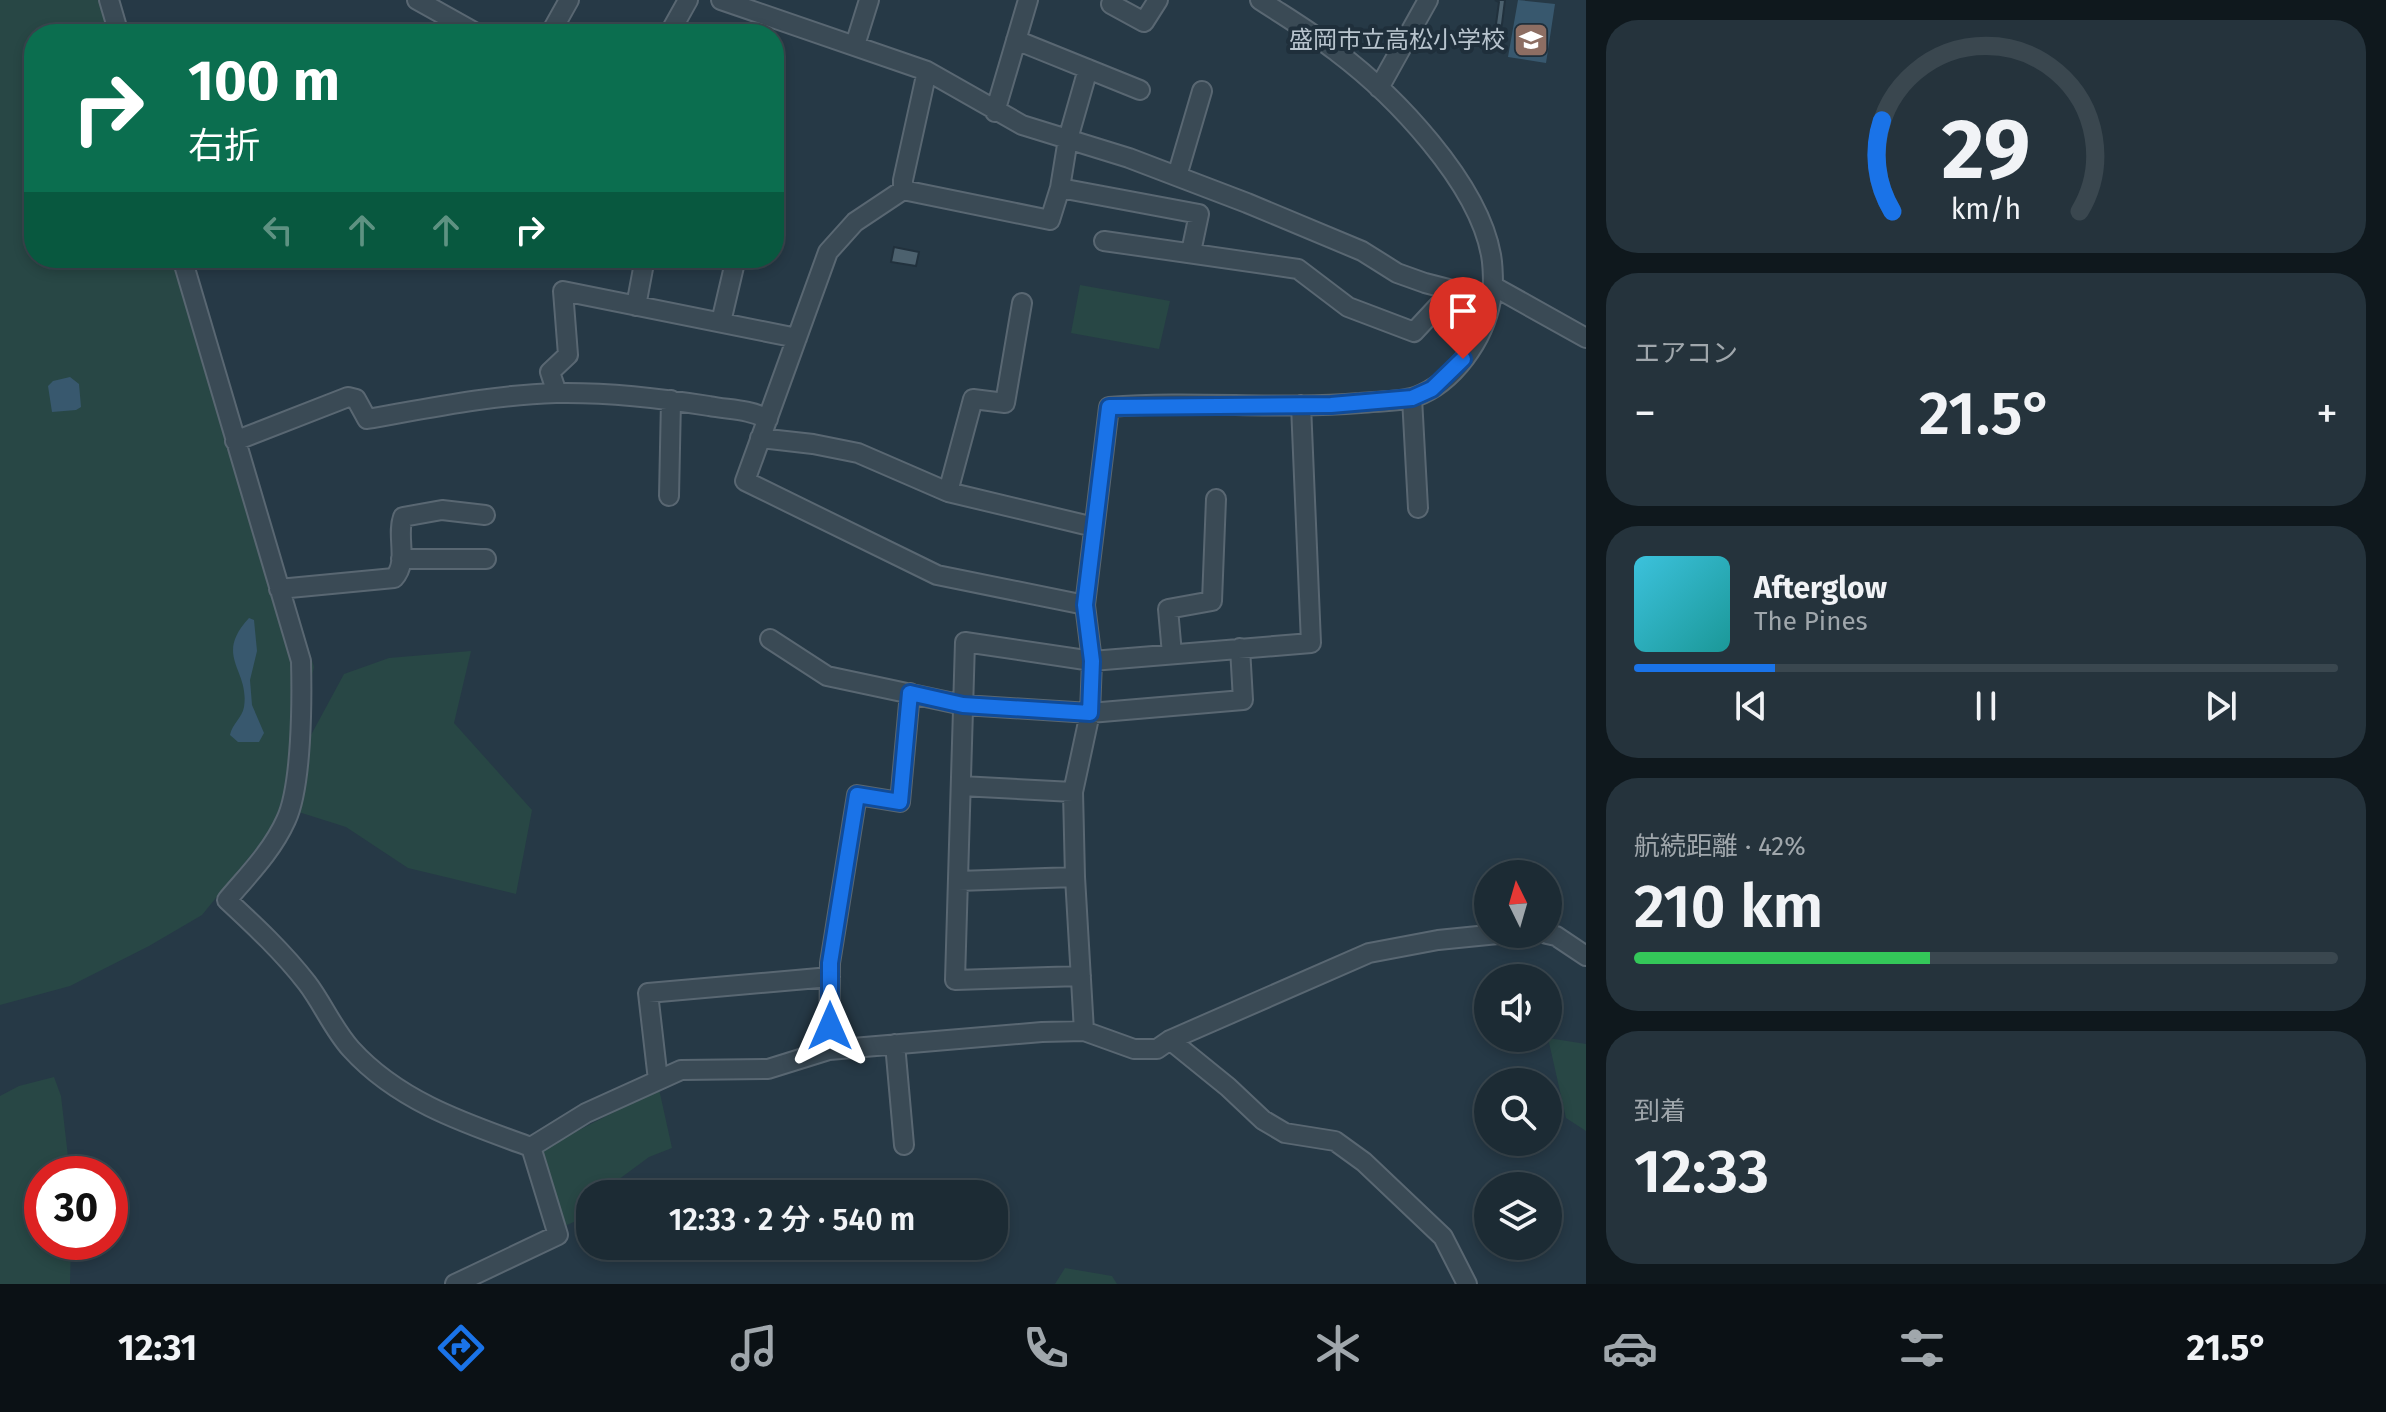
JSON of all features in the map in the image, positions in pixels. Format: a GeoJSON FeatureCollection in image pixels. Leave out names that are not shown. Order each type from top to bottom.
{"type":"FeatureCollection","features":[{"type":"Feature","properties":{"kind":"street"},"geometry":{"type":"LineString","coordinates":[[109,0],[116,24]]}},
{"type":"Feature","properties":{"kind":"street"},"geometry":{"type":"LineString","coordinates":[[417,0],[460,24]]}},
{"type":"Feature","properties":{"kind":"street"},"geometry":{"type":"LineString","coordinates":[[556,24],[569,0]]}},
{"type":"Feature","properties":{"kind":"street"},"geometry":{"type":"LineString","coordinates":[[675,24],[688,0]]}},
{"type":"Feature","properties":{"kind":"street"},"geometry":{"type":"LineString","coordinates":[[721,0],[927,71],[1022,125],[1177,176],[1362,251],[1397,273],[1491,300],[1488,317],[1475,345],[1451,373],[1432,389],[1412,398],[1331,405],[1109,407],[1085,605],[1092,661],[1090,713],[1073,792],[1084,1031]]}},
{"type":"Feature","properties":{"kind":"street"},"geometry":{"type":"LineString","coordinates":[[855,45],[869,0]]}},
{"type":"Feature","properties":{"kind":"street"},"geometry":{"type":"LineString","coordinates":[[995,112],[1028,0]]}},
{"type":"Feature","properties":{"kind":"street"},"geometry":{"type":"LineString","coordinates":[[1111,4],[1144,22],[1158,0]]}},
{"type":"Feature","properties":{"kind":"street"},"geometry":{"type":"LineString","coordinates":[[1260,0],[1337,51],[1379,88],[1432,144],[1476,212],[1491,254],[1493,286],[1586,338]]}},
{"type":"Feature","properties":{"kind":"street"},"geometry":{"type":"LineString","coordinates":[[1379,88],[1428,0]]}},
{"type":"Feature","properties":{"kind":"street"},"geometry":{"type":"LineString","coordinates":[[1016,40],[1140,90]]}},
{"type":"Feature","properties":{"kind":"street"},"geometry":{"type":"LineString","coordinates":[[1085,605],[937,575],[745,481],[828,252],[855,222],[903,190],[1050,220],[1088,69]]}},
{"type":"Feature","properties":{"kind":"street"},"geometry":{"type":"LineString","coordinates":[[903,190],[927,71]]}},
{"type":"Feature","properties":{"kind":"street"},"geometry":{"type":"LineString","coordinates":[[1177,176],[1202,91]]}},
{"type":"Feature","properties":{"kind":"street"},"geometry":{"type":"LineString","coordinates":[[1060,188],[1199,214]]}},
{"type":"Feature","properties":{"kind":"street"},"geometry":{"type":"LineString","coordinates":[[1191,252],[1207,188]]}},
{"type":"Feature","properties":{"kind":"street"},"geometry":{"type":"LineString","coordinates":[[1104,241],[1298,269],[1348,307],[1414,332],[1453,290]]}},
{"type":"Feature","properties":{"kind":"street"},"geometry":{"type":"LineString","coordinates":[[185,268],[301,661],[302,707],[295,783],[288,817],[267,854],[227,900],[309,985],[340,1036],[375,1070],[418,1101],[477,1128],[531,1147]]}},
{"type":"Feature","properties":{"kind":"street"},"geometry":{"type":"LineString","coordinates":[[636,306],[643,268]]}},
{"type":"Feature","properties":{"kind":"street"},"geometry":{"type":"LineString","coordinates":[[721,322],[734,268]]}},
{"type":"Feature","properties":{"kind":"street"},"geometry":{"type":"LineString","coordinates":[[557,393],[550,372],[568,355],[563,291],[797,338]]}},
{"type":"Feature","properties":{"kind":"street"},"geometry":{"type":"LineString","coordinates":[[948,492],[973,399],[1005,403],[1022,303]]}},
{"type":"Feature","properties":{"kind":"street"},"geometry":{"type":"LineString","coordinates":[[235,441],[348,397],[356,399],[367,419],[466,401],[557,393],[671,400],[741,409],[768,419]]}},
{"type":"Feature","properties":{"kind":"street"},"geometry":{"type":"LineString","coordinates":[[1412,398],[1418,508]]}},
{"type":"Feature","properties":{"kind":"street"},"geometry":{"type":"LineString","coordinates":[[669,496],[671,400]]}},
{"type":"Feature","properties":{"kind":"street"},"geometry":{"type":"LineString","coordinates":[[1081,976],[955,980],[965,642],[1092,661],[1311,643],[1301,405]]}},
{"type":"Feature","properties":{"kind":"street"},"geometry":{"type":"LineString","coordinates":[[760,438],[858,453],[948,492],[1094,527]]}},
{"type":"Feature","properties":{"kind":"street"},"geometry":{"type":"LineString","coordinates":[[1172,654],[1168,609],[1212,601],[1216,499]]}},
{"type":"Feature","properties":{"kind":"street"},"geometry":{"type":"LineString","coordinates":[[279,589],[394,578],[399,573],[400,524],[403,517],[442,510],[485,515]]}},
{"type":"Feature","properties":{"kind":"street"},"geometry":{"type":"LineString","coordinates":[[401,559],[486,559]]}},
{"type":"Feature","properties":{"kind":"street"},"geometry":{"type":"LineString","coordinates":[[770,639],[827,676],[963,705],[1090,713],[1243,700],[1240,648]]}},
{"type":"Feature","properties":{"kind":"street"},"geometry":{"type":"LineString","coordinates":[[829,1050],[830,963],[857,795],[900,802],[910,693]]}},
{"type":"Feature","properties":{"kind":"street"},"geometry":{"type":"LineString","coordinates":[[961,786],[1073,792]]}},
{"type":"Feature","properties":{"kind":"street"},"geometry":{"type":"LineString","coordinates":[[958,881],[1075,877]]}},
{"type":"Feature","properties":{"kind":"street"},"geometry":{"type":"LineString","coordinates":[[531,1147],[586,1113],[681,1070],[768,1069],[829,1050],[1084,1031],[1134,1049],[1157,1049],[1170,1040],[1369,953],[1474,936]]}},
{"type":"Feature","properties":{"kind":"street"},"geometry":{"type":"LineString","coordinates":[[1562,940],[1586,956]]}},
{"type":"Feature","properties":{"kind":"street"},"geometry":{"type":"LineString","coordinates":[[658,1080],[648,993],[830,977]]}},
{"type":"Feature","properties":{"kind":"street"},"geometry":{"type":"LineString","coordinates":[[1170,1040],[1263,1120],[1285,1133],[1335,1141],[1364,1162],[1443,1237],[1467,1284]]}},
{"type":"Feature","properties":{"kind":"street"},"geometry":{"type":"LineString","coordinates":[[895,1044],[904,1145]]}},
{"type":"Feature","properties":{"kind":"street"},"geometry":{"type":"LineString","coordinates":[[455,1284],[558,1235],[531,1147]]}},
{"type":"Feature","properties":{"kind":"green space"},"geometry":{"type":"Polygon","coordinates":[[[0,0],[115,0],[121,24],[24,24],[24,268],[193,268],[314,667],[290,772],[273,828],[202,915],[70,986],[0,1005],[0,0]]]}},
{"type":"Feature","properties":{"kind":"green space"},"geometry":{"type":"Polygon","coordinates":[[[1080,285],[1170,301],[1159,349],[1071,333],[1080,285]]]}},
{"type":"Feature","properties":{"kind":"green space"},"geometry":{"type":"Polygon","coordinates":[[[471,651],[454,723],[532,810],[516,894],[408,868],[346,827],[286,808],[304,748],[344,674],[389,658],[471,651]]]}},
{"type":"Feature","properties":{"kind":"green space"},"geometry":{"type":"Polygon","coordinates":[[[1562,1040],[1586,1044],[1586,1131],[1566,1118],[1562,1100],[1562,1068],[1555,1068],[1551,1052],[1562,1052],[1562,1040]]]}},
{"type":"Feature","properties":{"kind":"green space"},"geometry":{"type":"Polygon","coordinates":[[[54,1077],[61,1096],[68,1156],[24,1156],[24,1260],[71,1260],[70,1284],[0,1284],[0,1096],[19,1086],[54,1077]]]}},
{"type":"Feature","properties":{"kind":"green space"},"geometry":{"type":"Polygon","coordinates":[[[659,1089],[672,1148],[649,1157],[618,1180],[576,1180],[576,1220],[564,1226],[541,1156],[548,1146],[659,1089]]]}},
{"type":"Feature","properties":{"kind":"green space"},"geometry":{"type":"Polygon","coordinates":[[[1065,1268],[1112,1276],[1117,1284],[1055,1284],[1065,1268]]]}},
{"type":"Feature","properties":{"kind":"water"},"geometry":{"type":"Polygon","coordinates":[[[1518,0],[1555,4],[1546,63],[1508,57],[1518,0]]]}},
{"type":"Feature","properties":{"kind":"water"},"geometry":{"type":"Polygon","coordinates":[[[70,377],[79,384],[81,407],[52,412],[48,386],[53,381],[70,377]]]}},
{"type":"Feature","properties":{"kind":"water"},"geometry":{"type":"Polygon","coordinates":[[[249,618],[254,620],[257,651],[250,680],[252,705],[264,733],[259,742],[238,742],[230,735],[243,711],[244,694],[233,653],[239,631],[249,618]]]}},
{"type":"Feature","properties":{"kind":"building"},"geometry":{"type":"Polygon","coordinates":[[[1495,0],[1505,0],[1500,40],[1494,39],[1499,2],[1495,0]]]}},
{"type":"Feature","properties":{"kind":"building"},"geometry":{"type":"Polygon","coordinates":[[[894,247],[919,252],[916,266],[891,262],[894,247]]]}},
{"type":"Feature","properties":{"kind":"place","name":"盛岡市立高松小学校"},"geometry":{"type":"Point","coordinates":[1531,40]}},
{"type":"Feature","properties":{"kind":"route"},"geometry":{"type":"LineString","coordinates":[[830,1026],[830,963],[857,795],[900,802],[910,693],[963,705],[1090,713],[1092,661],[1085,605],[1109,407],[1331,405],[1412,398],[1432,389],[1463,359]]}}]}
